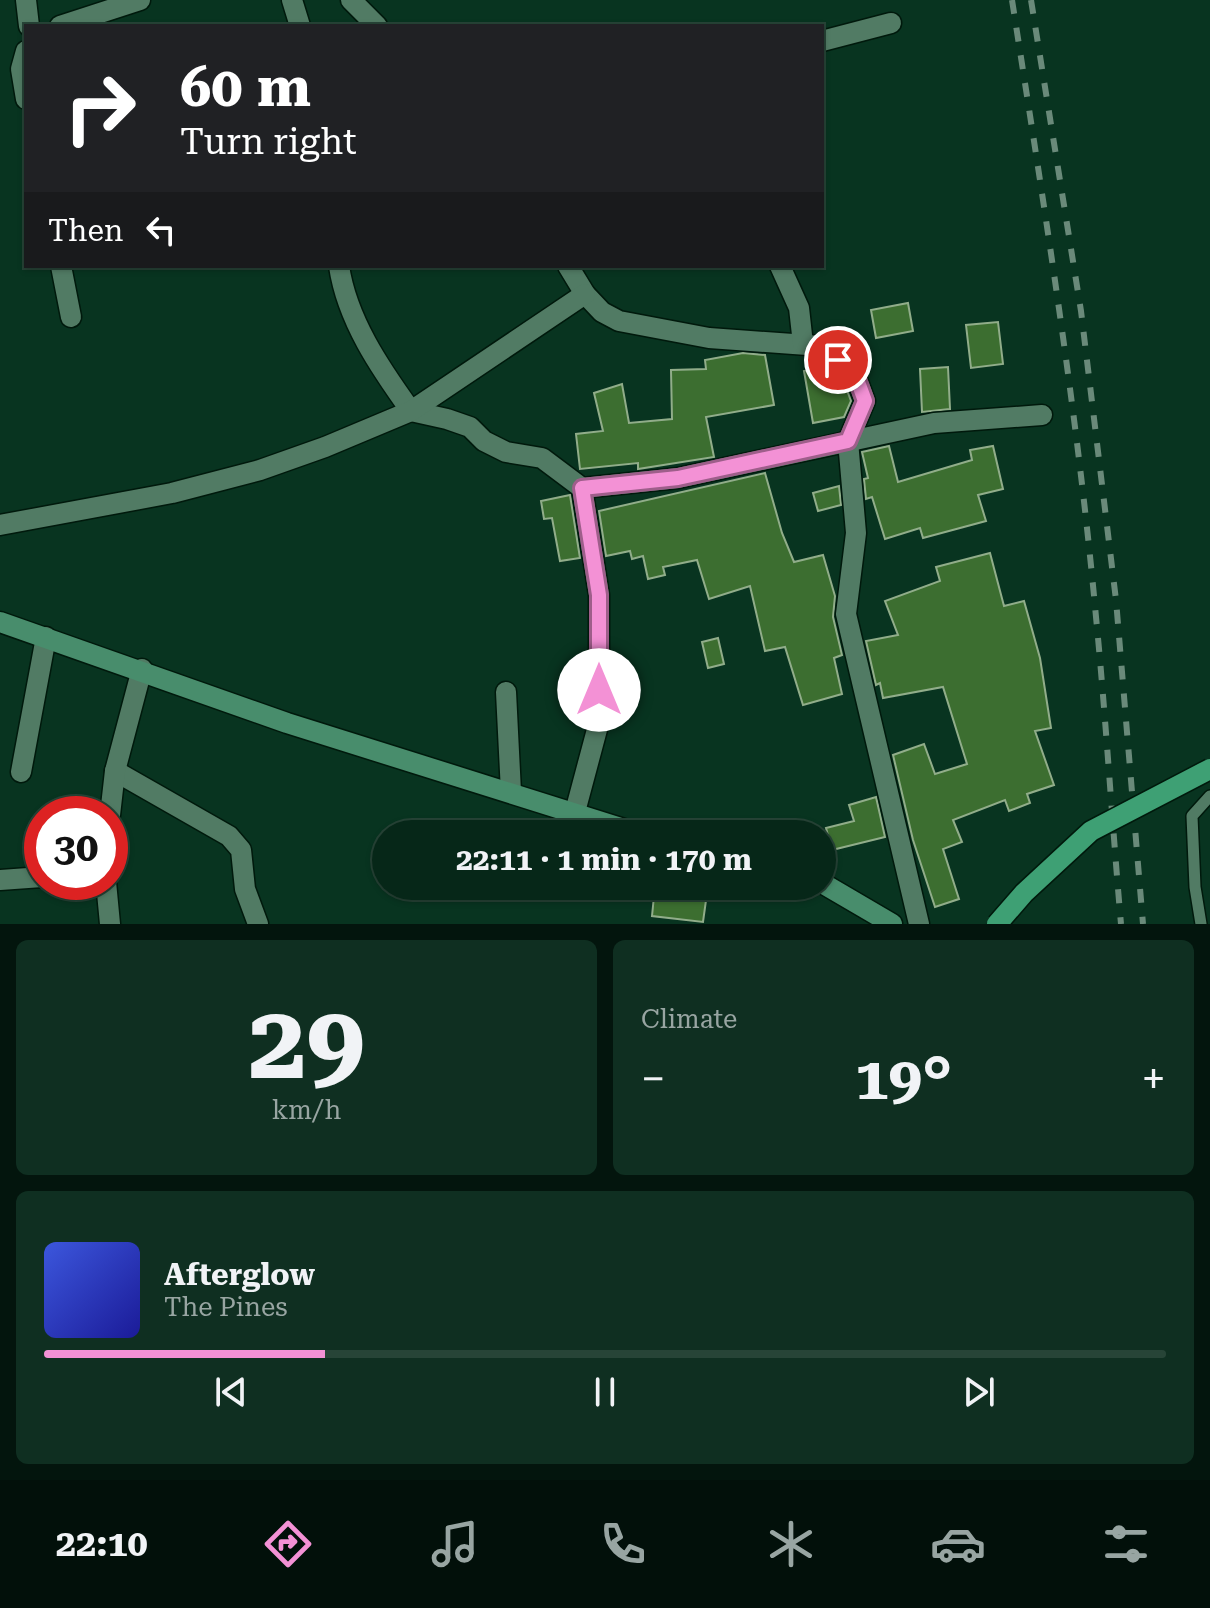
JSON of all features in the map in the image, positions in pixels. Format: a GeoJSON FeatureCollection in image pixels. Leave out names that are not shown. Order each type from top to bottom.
{"type":"FeatureCollection","features":[{"type":"Feature","properties":{"kind":"main road"},"geometry":{"type":"LineString","coordinates":[[997,924],[1024,893],[1091,831],[1210,769]]}},
{"type":"Feature","properties":{"kind":"street"},"geometry":{"type":"LineString","coordinates":[[26,0],[29,24]]}},
{"type":"Feature","properties":{"kind":"street"},"geometry":{"type":"LineString","coordinates":[[66,24],[140,0]]}},
{"type":"Feature","properties":{"kind":"street"},"geometry":{"type":"LineString","coordinates":[[292,0],[299,24]]}},
{"type":"Feature","properties":{"kind":"street"},"geometry":{"type":"LineString","coordinates":[[351,0],[375,24]]}},
{"type":"Feature","properties":{"kind":"street"},"geometry":{"type":"LineString","coordinates":[[824,40],[891,23]]}},
{"type":"Feature","properties":{"kind":"street"},"geometry":{"type":"LineString","coordinates":[[24,58],[21,69],[24,87]]}},
{"type":"Feature","properties":{"kind":"street"},"geometry":{"type":"LineString","coordinates":[[61,268],[71,317]]}},
{"type":"Feature","properties":{"kind":"street"},"geometry":{"type":"LineString","coordinates":[[340,268],[355,318],[383,372],[411,411],[470,427],[484,441],[506,452],[542,458],[582,488],[678,478],[934,423],[1042,415]]}},
{"type":"Feature","properties":{"kind":"street"},"geometry":{"type":"LineString","coordinates":[[569,268],[585,294],[602,312],[619,321],[709,338],[821,346],[855,374],[865,401],[848,441],[856,533],[846,614],[919,924]]}},
{"type":"Feature","properties":{"kind":"street"},"geometry":{"type":"LineString","coordinates":[[781,268],[799,308],[803,344]]}},
{"type":"Feature","properties":{"kind":"street"},"geometry":{"type":"LineString","coordinates":[[0,525],[172,493],[260,470],[411,411],[585,294]]}},
{"type":"Feature","properties":{"kind":"street"},"geometry":{"type":"LineString","coordinates":[[575,812],[599,722],[599,595],[582,488]]}},
{"type":"Feature","properties":{"kind":"street"},"geometry":{"type":"LineString","coordinates":[[0,622],[142,669],[287,723],[599,820]]}},
{"type":"Feature","properties":{"kind":"street"},"geometry":{"type":"LineString","coordinates":[[21,772],[46,637]]}},
{"type":"Feature","properties":{"kind":"street"},"geometry":{"type":"LineString","coordinates":[[112,796],[115,771],[142,669]]}},
{"type":"Feature","properties":{"kind":"street"},"geometry":{"type":"LineString","coordinates":[[506,692],[511,792]]}},
{"type":"Feature","properties":{"kind":"street"},"geometry":{"type":"LineString","coordinates":[[115,771],[229,836],[241,850],[245,889],[258,924]]}},
{"type":"Feature","properties":{"kind":"street"},"geometry":{"type":"LineString","coordinates":[[0,880],[24,878]]}},
{"type":"Feature","properties":{"kind":"street"},"geometry":{"type":"LineString","coordinates":[[836,891],[892,924]]}},
{"type":"Feature","properties":{"kind":"street"},"geometry":{"type":"LineString","coordinates":[[108,900],[110,924]]}},
{"type":"Feature","properties":{"kind":"lane"},"geometry":{"type":"LineString","coordinates":[[1201,924],[1195,887],[1192,816],[1210,796]]}},
{"type":"Feature","properties":{"kind":"building"},"geometry":{"type":"Polygon","coordinates":[[[908,303],[913,331],[876,338],[871,310],[908,303]]]}},
{"type":"Feature","properties":{"kind":"building"},"geometry":{"type":"Polygon","coordinates":[[[998,322],[1003,364],[971,368],[966,325],[998,322]]]}},
{"type":"Feature","properties":{"kind":"building"},"geometry":{"type":"Polygon","coordinates":[[[743,353],[765,355],[774,405],[706,417],[714,457],[638,469],[638,463],[580,469],[576,434],[603,431],[594,393],[622,384],[629,423],[672,419],[671,370],[706,369],[705,360],[743,353]]]}},
{"type":"Feature","properties":{"kind":"building"},"geometry":{"type":"Polygon","coordinates":[[[826,367],[832,372],[835,387],[845,385],[851,401],[844,417],[813,423],[804,371],[826,367]]]}},
{"type":"Feature","properties":{"kind":"building"},"geometry":{"type":"Polygon","coordinates":[[[948,367],[950,409],[922,412],[920,369],[948,367]]]}},
{"type":"Feature","properties":{"kind":"building"},"geometry":{"type":"Polygon","coordinates":[[[889,446],[898,482],[972,460],[970,450],[993,446],[1003,489],[978,495],[986,521],[923,538],[920,528],[885,539],[872,497],[866,499],[864,479],[868,478],[862,452],[889,446]]]}},
{"type":"Feature","properties":{"kind":"building"},"geometry":{"type":"Polygon","coordinates":[[[765,473],[782,533],[794,562],[823,555],[835,596],[833,617],[842,655],[834,658],[842,694],[803,705],[785,647],[765,651],[750,586],[709,599],[697,560],[663,567],[665,575],[648,579],[643,556],[632,559],[630,551],[606,556],[599,511],[765,473]]]}},
{"type":"Feature","properties":{"kind":"building"},"geometry":{"type":"Polygon","coordinates":[[[839,486],[841,505],[818,511],[813,493],[839,486]]]}},
{"type":"Feature","properties":{"kind":"building"},"geometry":{"type":"Polygon","coordinates":[[[570,495],[580,558],[560,561],[552,518],[544,519],[541,501],[570,495]]]}},
{"type":"Feature","properties":{"kind":"building"},"geometry":{"type":"Polygon","coordinates":[[[990,553],[1004,606],[1024,601],[1040,658],[1051,728],[1035,731],[1054,785],[1027,794],[1030,803],[1009,811],[1005,800],[953,820],[962,842],[943,849],[959,899],[935,907],[913,840],[893,755],[924,744],[935,774],[967,764],[943,687],[883,698],[880,683],[876,685],[866,641],[898,635],[885,601],[940,581],[936,567],[990,553]]]}},
{"type":"Feature","properties":{"kind":"building"},"geometry":{"type":"Polygon","coordinates":[[[718,638],[724,664],[708,668],[702,642],[718,638]]]}},
{"type":"Feature","properties":{"kind":"building"},"geometry":{"type":"Polygon","coordinates":[[[876,797],[885,837],[836,849],[836,826],[854,821],[849,805],[876,797]]]}},
{"type":"Feature","properties":{"kind":"building"},"geometry":{"type":"Polygon","coordinates":[[[654,900],[706,900],[703,922],[652,916],[654,900]]]}},
{"type":"Feature","properties":{"kind":"railway"},"geometry":{"type":"LineString","coordinates":[[1012,0],[1079,462],[1100,655],[1121,924]]}},
{"type":"Feature","properties":{"kind":"railway"},"geometry":{"type":"LineString","coordinates":[[1031,0],[1081,311],[1116,600],[1143,924]]}},
{"type":"Feature","properties":{"kind":"route"},"geometry":{"type":"LineString","coordinates":[[599,690],[599,595],[582,488],[678,478],[848,441],[865,401],[855,374],[838,360]]}}]}
